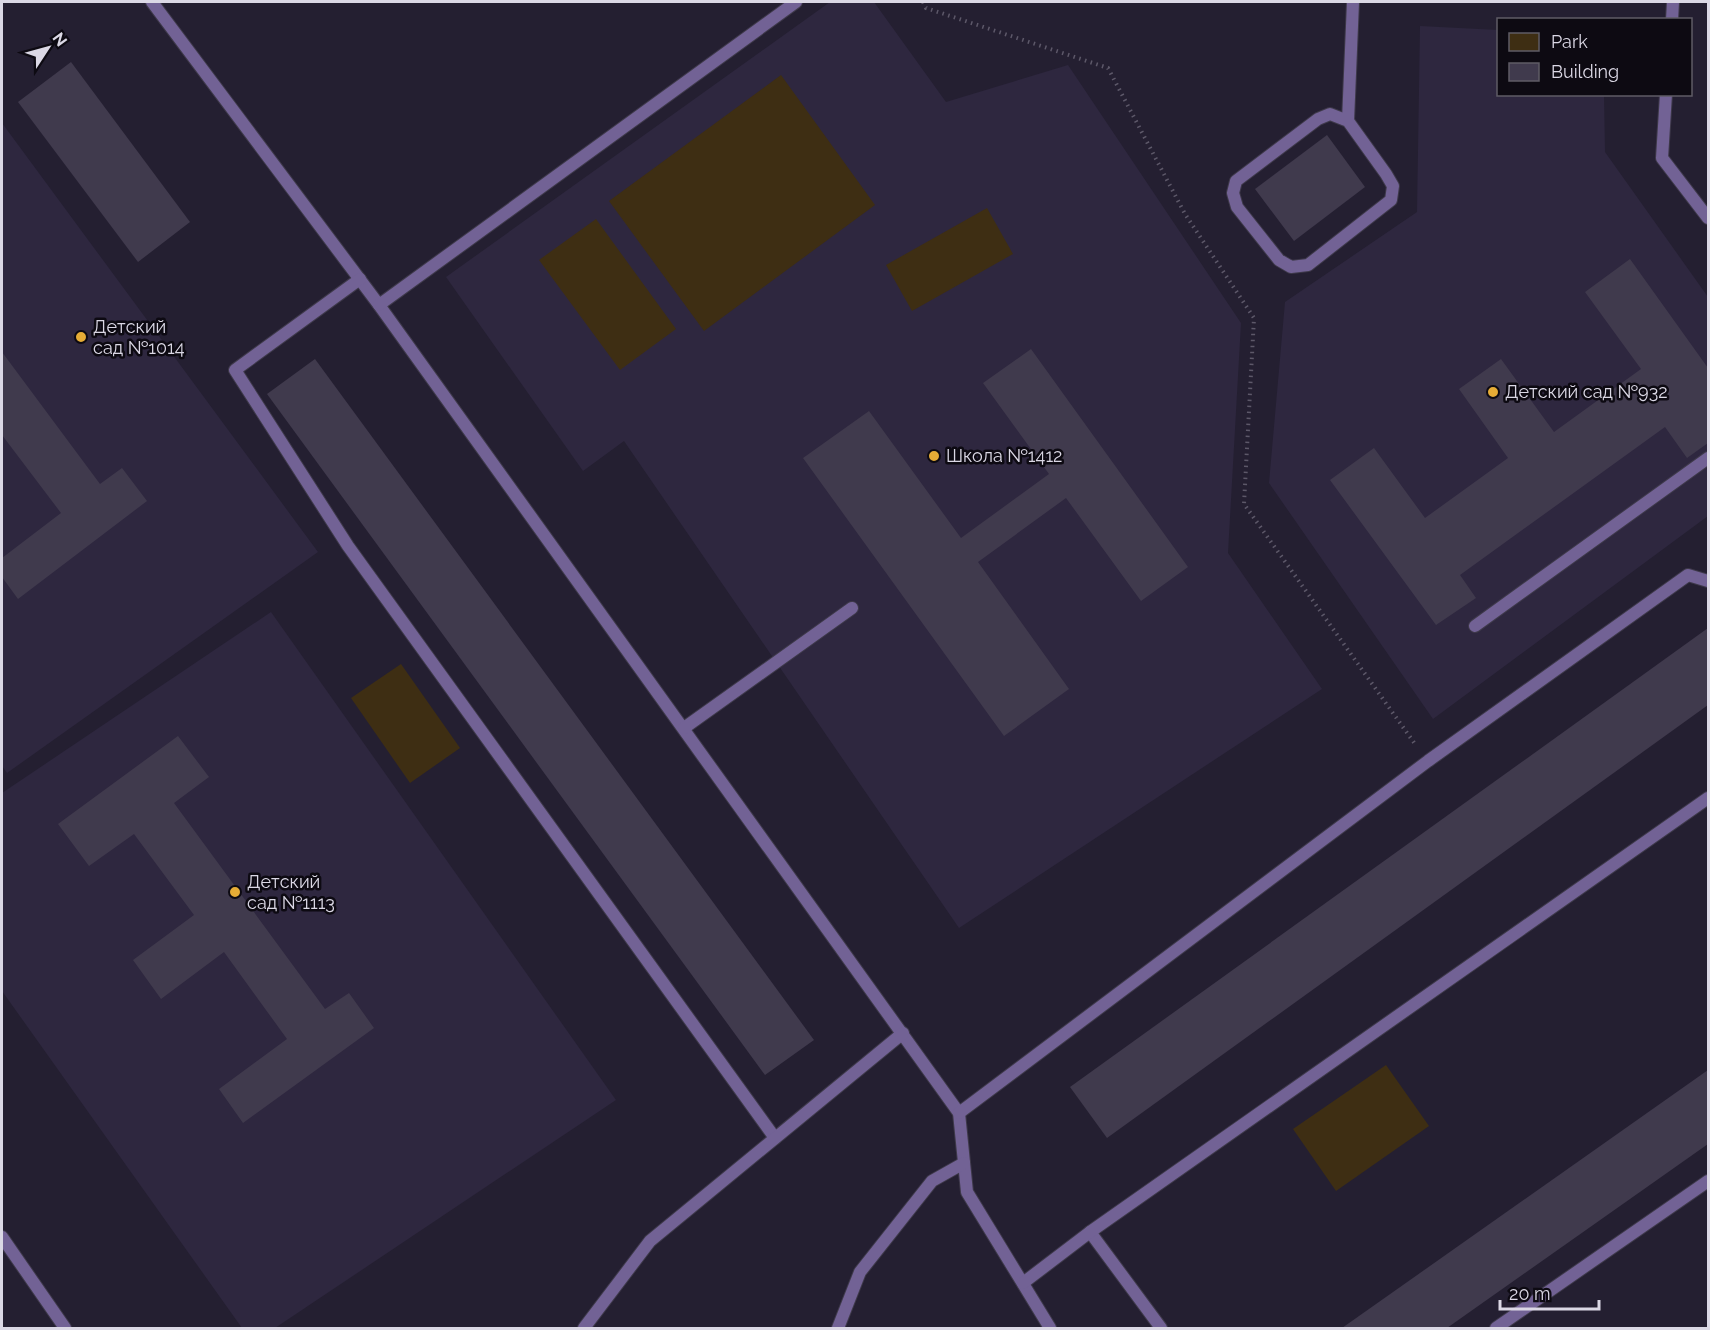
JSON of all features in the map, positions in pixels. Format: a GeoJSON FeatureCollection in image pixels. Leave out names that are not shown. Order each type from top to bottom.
{"type":"FeatureCollection","features":[{"type":"Feature","properties":{"kind":"lane"},"geometry":{"type":"LineString","coordinates":[[152,2],[379,305],[959,1113],[967,1192],[1050,1329]]}},
{"type":"Feature","properties":{"kind":"lane"},"geometry":{"type":"LineString","coordinates":[[379,305],[796,2]]}},
{"type":"Feature","properties":{"kind":"lane"},"geometry":{"type":"LineString","coordinates":[[1348,121],[1330,114],[1318,119],[1236,181],[1233,193],[1237,207],[1279,260],[1291,267],[1308,265],[1391,200],[1392,186],[1386,174],[1348,121],[1353,2]]}},
{"type":"Feature","properties":{"kind":"lane"},"geometry":{"type":"LineString","coordinates":[[1672,18],[1673,2]]}},
{"type":"Feature","properties":{"kind":"lane"},"geometry":{"type":"LineString","coordinates":[[1666,96],[1662,158],[1708,218]]}},
{"type":"Feature","properties":{"kind":"lane"},"geometry":{"type":"LineString","coordinates":[[360,279],[235,370],[348,546],[775,1138]]}},
{"type":"Feature","properties":{"kind":"lane"},"geometry":{"type":"LineString","coordinates":[[1475,626],[1708,458]]}},
{"type":"Feature","properties":{"kind":"lane"},"geometry":{"type":"LineString","coordinates":[[959,1113],[1428,761],[1688,575],[1708,581]]}},
{"type":"Feature","properties":{"kind":"lane"},"geometry":{"type":"LineString","coordinates":[[684,728],[852,608]]}},
{"type":"Feature","properties":{"kind":"lane"},"geometry":{"type":"LineString","coordinates":[[1023,1283],[1090,1232],[1708,798]]}},
{"type":"Feature","properties":{"kind":"lane"},"geometry":{"type":"LineString","coordinates":[[584,1329],[650,1241],[903,1033]]}},
{"type":"Feature","properties":{"kind":"lane"},"geometry":{"type":"LineString","coordinates":[[838,1329],[860,1272],[932,1181],[964,1163]]}},
{"type":"Feature","properties":{"kind":"lane"},"geometry":{"type":"LineString","coordinates":[[1496,1329],[1708,1181]]}},
{"type":"Feature","properties":{"kind":"lane"},"geometry":{"type":"LineString","coordinates":[[1090,1232],[1161,1329]]}},
{"type":"Feature","properties":{"kind":"lane"},"geometry":{"type":"LineString","coordinates":[[2,1237],[65,1329]]}},
{"type":"Feature","properties":{"kind":"path"},"geometry":{"type":"LineString","coordinates":[[923,2],[926,8],[1108,68],[1185,214],[1254,318],[1244,504],[1428,761]]}},
{"type":"Feature","properties":{"kind":"shaded area","name":"Школа №1412"},"geometry":{"type":"Polygon","coordinates":[[[830,2],[874,2],[946,102],[1068,65],[1241,323],[1228,553],[1322,689],[959,928],[624,441],[583,471],[446,277],[830,2]]]}},
{"type":"Feature","properties":{"kind":"shaded area","name":"Детский сад №932"},"geometry":{"type":"Polygon","coordinates":[[[1420,26],[1497,30],[1497,96],[1604,96],[1605,152],[1708,297],[1708,516],[1433,719],[1269,483],[1285,302],[1417,212],[1420,26]]]}},
{"type":"Feature","properties":{"kind":"shaded area","name":"Детский сад №1014"},"geometry":{"type":"Polygon","coordinates":[[[2,123],[318,552],[7,773],[2,766],[2,123]]]}},
{"type":"Feature","properties":{"kind":"shaded area","name":"Детский сад №1113"},"geometry":{"type":"Polygon","coordinates":[[[271,612],[616,1100],[275,1328],[242,1328],[2,991],[2,793],[271,612]]]}},
{"type":"Feature","properties":{"kind":"green space"},"geometry":{"type":"Polygon","coordinates":[[[781,75],[875,205],[704,331],[609,201],[781,75]]]}},
{"type":"Feature","properties":{"kind":"green space"},"geometry":{"type":"Polygon","coordinates":[[[987,208],[1013,254],[912,311],[886,265],[987,208]]]}},
{"type":"Feature","properties":{"kind":"green space"},"geometry":{"type":"Polygon","coordinates":[[[596,219],[676,329],[620,370],[539,260],[596,219]]]}},
{"type":"Feature","properties":{"kind":"green space"},"geometry":{"type":"Polygon","coordinates":[[[401,664],[460,748],[410,783],[351,698],[401,664]]]}},
{"type":"Feature","properties":{"kind":"green space"},"geometry":{"type":"Polygon","coordinates":[[[1386,1065],[1429,1126],[1336,1191],[1293,1129],[1386,1065]]]}},
{"type":"Feature","properties":{"kind":"building"},"geometry":{"type":"Polygon","coordinates":[[[71,62],[190,222],[138,262],[18,102],[71,62]]]}},
{"type":"Feature","properties":{"kind":"building"},"geometry":{"type":"Polygon","coordinates":[[[1327,135],[1365,187],[1294,241],[1255,189],[1327,135]]]}},
{"type":"Feature","properties":{"kind":"building"},"geometry":{"type":"Polygon","coordinates":[[[1630,259],[1708,368],[1708,443],[1687,458],[1665,427],[1460,575],[1476,598],[1436,625],[1330,480],[1374,448],[1425,518],[1508,458],[1459,389],[1501,359],[1554,432],[1641,369],[1585,292],[1630,259]]]}},
{"type":"Feature","properties":{"kind":"building"},"geometry":{"type":"Polygon","coordinates":[[[1031,349],[1188,567],[1141,601],[1066,498],[978,562],[1069,689],[1004,736],[803,458],[869,411],[961,538],[1049,474],[983,383],[1031,349]]]}},
{"type":"Feature","properties":{"kind":"building"},"geometry":{"type":"Polygon","coordinates":[[[2,352],[100,484],[122,468],[147,501],[18,599],[2,577],[2,558],[61,513],[2,435],[2,352]]]}},
{"type":"Feature","properties":{"kind":"building"},"geometry":{"type":"Polygon","coordinates":[[[315,359],[814,1040],[765,1075],[267,394],[315,359]]]}},
{"type":"Feature","properties":{"kind":"building"},"geometry":{"type":"Polygon","coordinates":[[[1708,628],[1708,705],[1107,1138],[1070,1087],[1708,628]]]}},
{"type":"Feature","properties":{"kind":"building"},"geometry":{"type":"Polygon","coordinates":[[[178,736],[209,777],[174,803],[325,1009],[349,993],[374,1028],[243,1123],[219,1089],[287,1039],[224,952],[161,999],[133,960],[194,915],[134,834],[89,866],[58,824],[178,736]]]}},
{"type":"Feature","properties":{"kind":"building"},"geometry":{"type":"Polygon","coordinates":[[[1708,1070],[1708,1144],[1447,1328],[1342,1328],[1708,1070]]]}},
{"type":"Feature","properties":{"kind":"place","name":"Детский сад №1014"},"geometry":{"type":"Point","coordinates":[81,337]}},
{"type":"Feature","properties":{"kind":"place","name":"Детский сад №932"},"geometry":{"type":"Point","coordinates":[1493,392]}},
{"type":"Feature","properties":{"kind":"place","name":"Школа №1412"},"geometry":{"type":"Point","coordinates":[934,456]}},
{"type":"Feature","properties":{"kind":"place","name":"Детский сад №1113"},"geometry":{"type":"Point","coordinates":[235,892]}}]}
